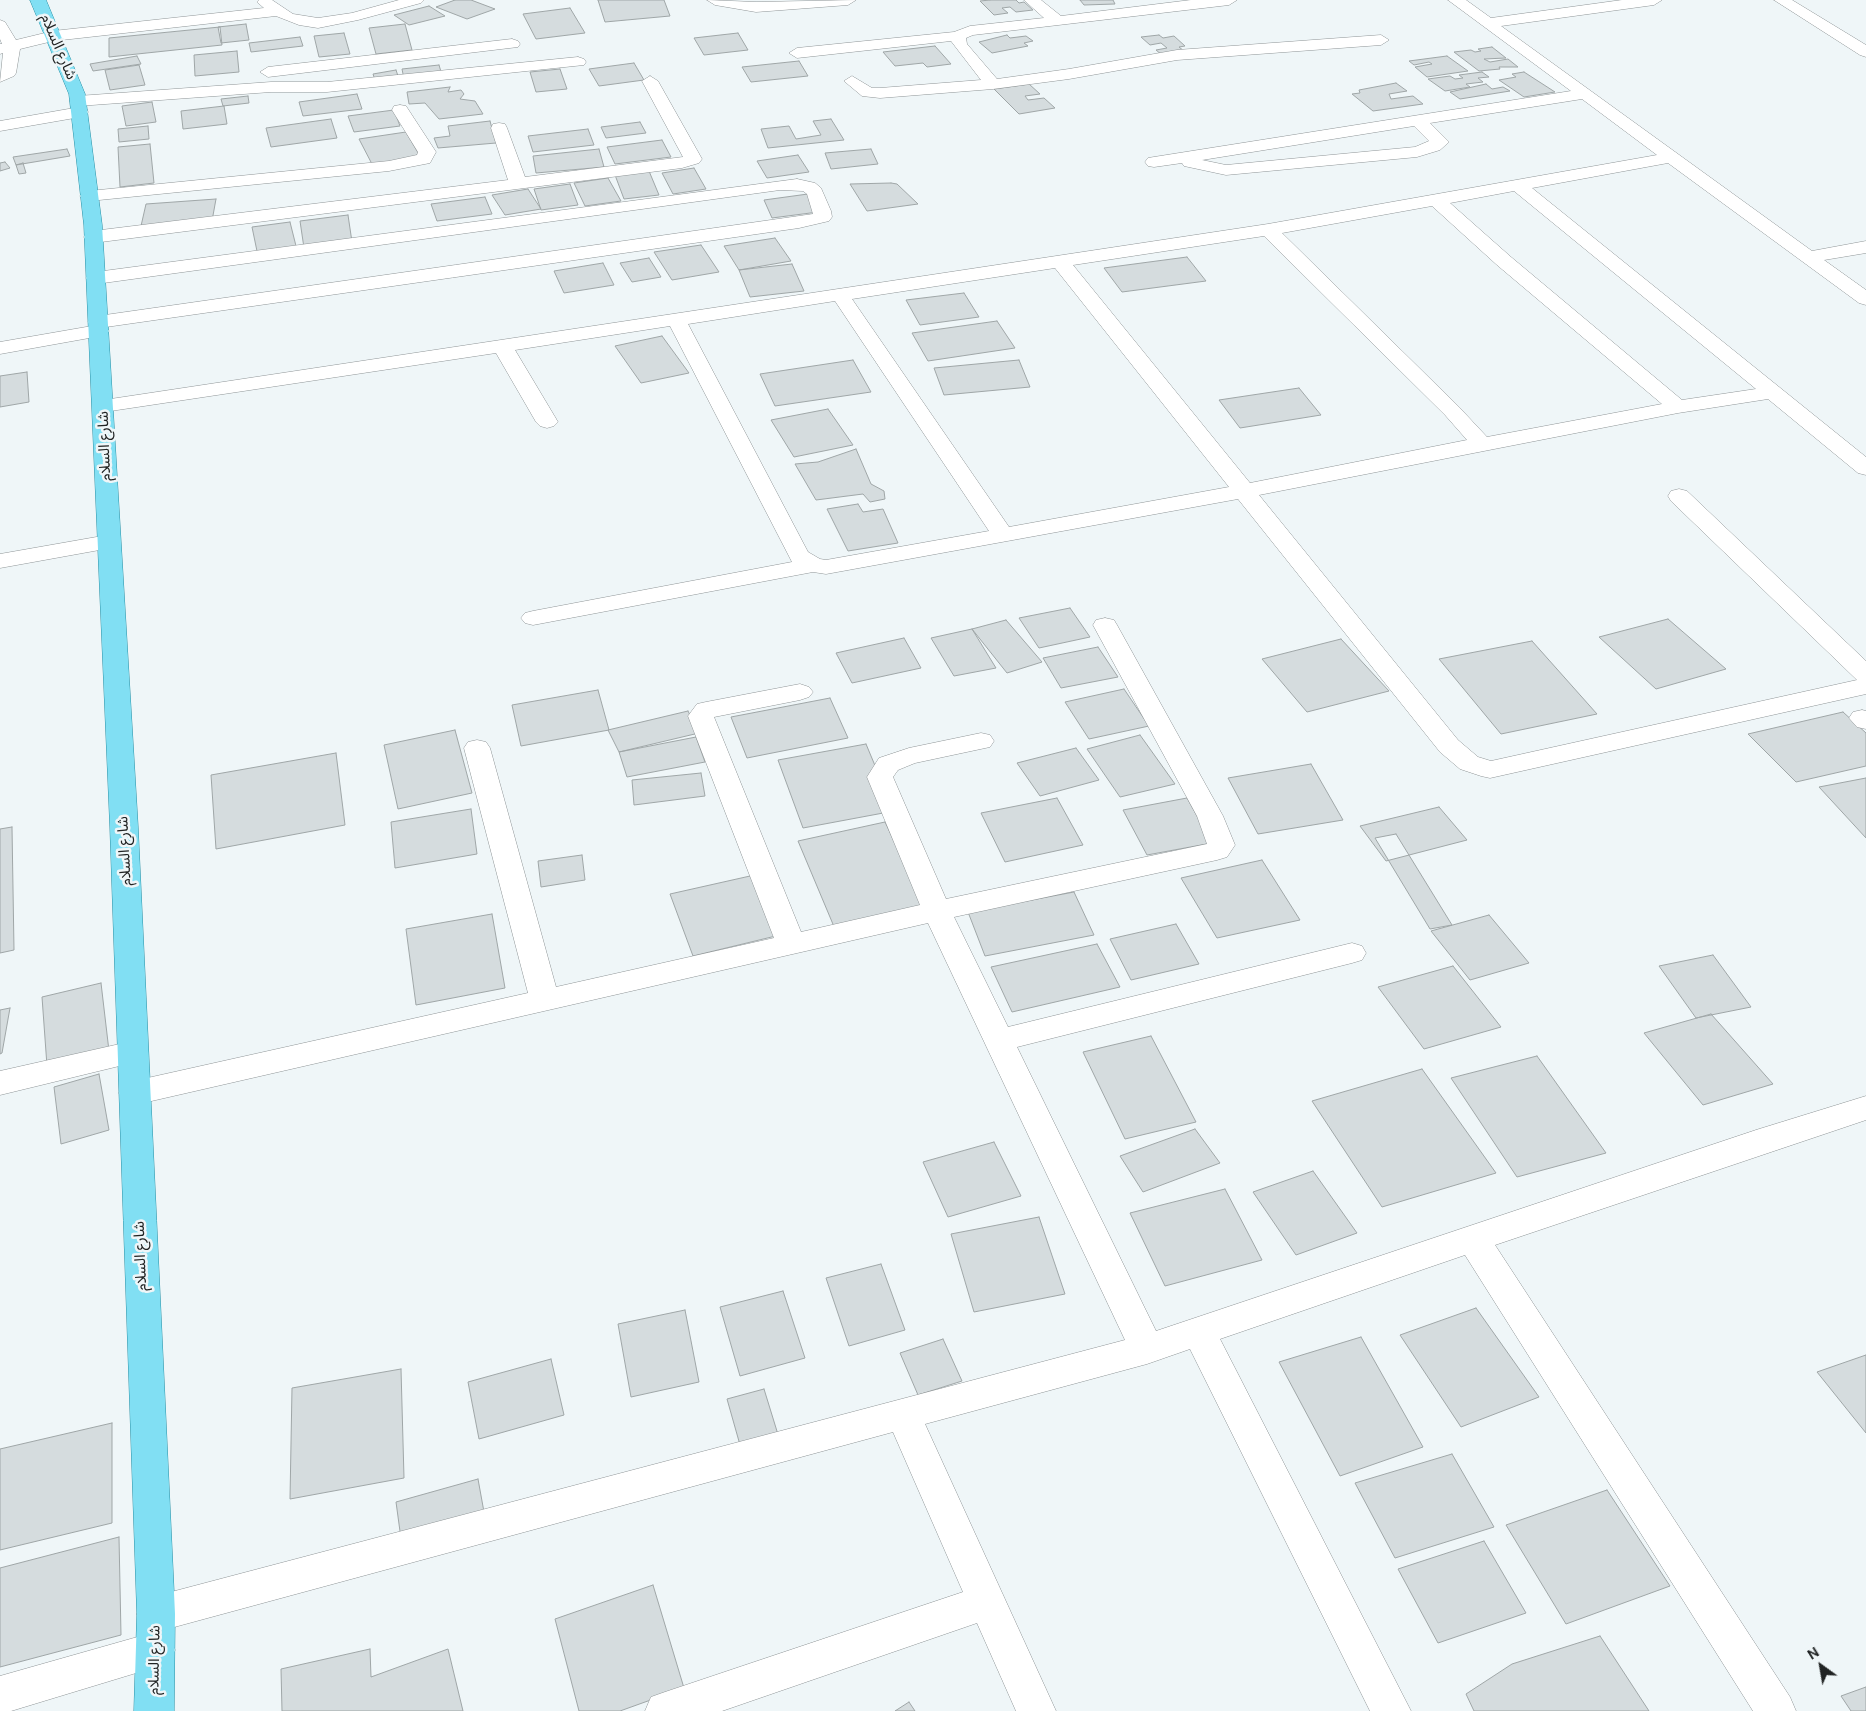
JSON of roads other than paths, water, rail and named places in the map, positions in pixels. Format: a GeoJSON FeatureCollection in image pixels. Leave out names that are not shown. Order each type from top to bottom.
{"type":"FeatureCollection","features":[{"type":"Feature","properties":{"kind":"main road","name":"شارع السلام"},"geometry":{"type":"LineString","coordinates":[[38,0],[79,102],[96,278],[124,827],[155,1632],[154,1711]]}},
{"type":"Feature","properties":{"kind":"street"},"geometry":{"type":"LineString","coordinates":[[262,0],[298,21],[318,23],[353,17],[416,0]]}},
{"type":"Feature","properties":{"kind":"street"},"geometry":{"type":"LineString","coordinates":[[715,0],[756,7],[848,0]]}},
{"type":"Feature","properties":{"kind":"street"},"geometry":{"type":"LineString","coordinates":[[1032,0],[1058,21]]}},
{"type":"Feature","properties":{"kind":"street"},"geometry":{"type":"LineString","coordinates":[[797,53],[957,36],[970,31],[1058,21],[1180,3],[1229,0]]}},
{"type":"Feature","properties":{"kind":"street"},"geometry":{"type":"LineString","coordinates":[[1456,0],[1866,299]]}},
{"type":"Feature","properties":{"kind":"street"},"geometry":{"type":"LineString","coordinates":[[1489,23],[1623,2],[1654,0]]}},
{"type":"Feature","properties":{"kind":"street"},"geometry":{"type":"LineString","coordinates":[[1782,0],[1866,52]]}},
{"type":"Feature","properties":{"kind":"street"},"geometry":{"type":"LineString","coordinates":[[6,48],[53,36],[279,11]]}},
{"type":"Feature","properties":{"kind":"street"},"geometry":{"type":"LineString","coordinates":[[0,25],[6,48],[8,73],[0,77]]}},
{"type":"Feature","properties":{"kind":"street"},"geometry":{"type":"LineString","coordinates":[[957,36],[960,45],[993,84]]}},
{"type":"Feature","properties":{"kind":"street"},"geometry":{"type":"LineString","coordinates":[[852,81],[868,93],[880,93],[993,84],[1069,74],[1177,56],[1381,40]]}},
{"type":"Feature","properties":{"kind":"street"},"geometry":{"type":"LineString","coordinates":[[0,126],[79,102],[512,44]]}},
{"type":"Feature","properties":{"kind":"street"},"geometry":{"type":"LineString","coordinates":[[79,102],[271,87],[327,87],[578,62]]}},
{"type":"Feature","properties":{"kind":"street"},"geometry":{"type":"LineString","coordinates":[[93,237],[682,163],[693,159],[650,81]]}},
{"type":"Feature","properties":{"kind":"street"},"geometry":{"type":"LineString","coordinates":[[1154,162],[1585,94]]}},
{"type":"Feature","properties":{"kind":"street"},"geometry":{"type":"LineString","coordinates":[[89,196],[389,166],[424,159],[427,152],[400,110]]}},
{"type":"Feature","properties":{"kind":"street"},"geometry":{"type":"LineString","coordinates":[[1176,158],[1226,170],[1417,152],[1440,142],[1417,120]]}},
{"type":"Feature","properties":{"kind":"street"},"geometry":{"type":"LineString","coordinates":[[499,128],[518,184]]}},
{"type":"Feature","properties":{"kind":"street"},"geometry":{"type":"LineString","coordinates":[[104,406],[1268,230],[1672,157]]}},
{"type":"Feature","properties":{"kind":"street"},"geometry":{"type":"LineString","coordinates":[[0,348],[519,242],[797,184],[809,187],[815,192],[823,217],[814,220],[519,242],[96,278]]}},
{"type":"Feature","properties":{"kind":"street"},"geometry":{"type":"LineString","coordinates":[[1517,184],[1866,468]]}},
{"type":"Feature","properties":{"kind":"street"},"geometry":{"type":"LineString","coordinates":[[1435,199],[1504,261],[1678,407]]}},
{"type":"Feature","properties":{"kind":"street"},"geometry":{"type":"LineString","coordinates":[[1268,230],[1445,404],[1482,444]]}},
{"type":"Feature","properties":{"kind":"street"},"geometry":{"type":"LineString","coordinates":[[1808,257],[1866,246]]}},
{"type":"Feature","properties":{"kind":"street"},"geometry":{"type":"LineString","coordinates":[[1060,262],[1449,746],[1469,763],[1490,770],[1866,686]]}},
{"type":"Feature","properties":{"kind":"street"},"geometry":{"type":"LineString","coordinates":[[840,295],[1003,535]]}},
{"type":"Feature","properties":{"kind":"street"},"geometry":{"type":"LineString","coordinates":[[676,319],[799,556],[813,564],[826,567],[1244,491],[1678,407],[1773,392]]}},
{"type":"Feature","properties":{"kind":"street"},"geometry":{"type":"LineString","coordinates":[[502,345],[547,422]]}},
{"type":"Feature","properties":{"kind":"street"},"geometry":{"type":"LineString","coordinates":[[1679,496],[1866,675]]}},
{"type":"Feature","properties":{"kind":"street"},"geometry":{"type":"LineString","coordinates":[[0,561],[108,542]]}},
{"type":"Feature","properties":{"kind":"street"},"geometry":{"type":"LineString","coordinates":[[533,618],[813,564]]}},
{"type":"Feature","properties":{"kind":"street"},"geometry":{"type":"LineString","coordinates":[[134,1093],[938,911],[1218,851],[1221,845],[1210,816],[1105,625]]}},
{"type":"Feature","properties":{"kind":"street"},"geometry":{"type":"LineString","coordinates":[[791,944],[701,716],[706,710],[800,692]]}},
{"type":"Feature","properties":{"kind":"street"},"geometry":{"type":"LineString","coordinates":[[982,740],[895,761],[888,764],[880,777],[938,911],[1146,1349]]}},
{"type":"Feature","properties":{"kind":"street"},"geometry":{"type":"LineString","coordinates":[[477,748],[545,1000]]}},
{"type":"Feature","properties":{"kind":"street"},"geometry":{"type":"LineString","coordinates":[[999,1040],[1352,953]]}},
{"type":"Feature","properties":{"kind":"street"},"geometry":{"type":"LineString","coordinates":[[0,1082],[133,1052]]}},
{"type":"Feature","properties":{"kind":"street"},"geometry":{"type":"LineString","coordinates":[[0,1695],[155,1632],[904,1414],[1146,1349],[1767,1139],[1866,1108]]}},
{"type":"Feature","properties":{"kind":"street"},"geometry":{"type":"LineString","coordinates":[[1473,1239],[1776,1711]]}},
{"type":"Feature","properties":{"kind":"street"},"geometry":{"type":"LineString","coordinates":[[1199,1332],[1391,1711]]}},
{"type":"Feature","properties":{"kind":"street"},"geometry":{"type":"LineString","coordinates":[[904,1414],[1036,1711]]}},
{"type":"Feature","properties":{"kind":"street"},"geometry":{"type":"LineString","coordinates":[[665,1711],[987,1602]]}}]}
